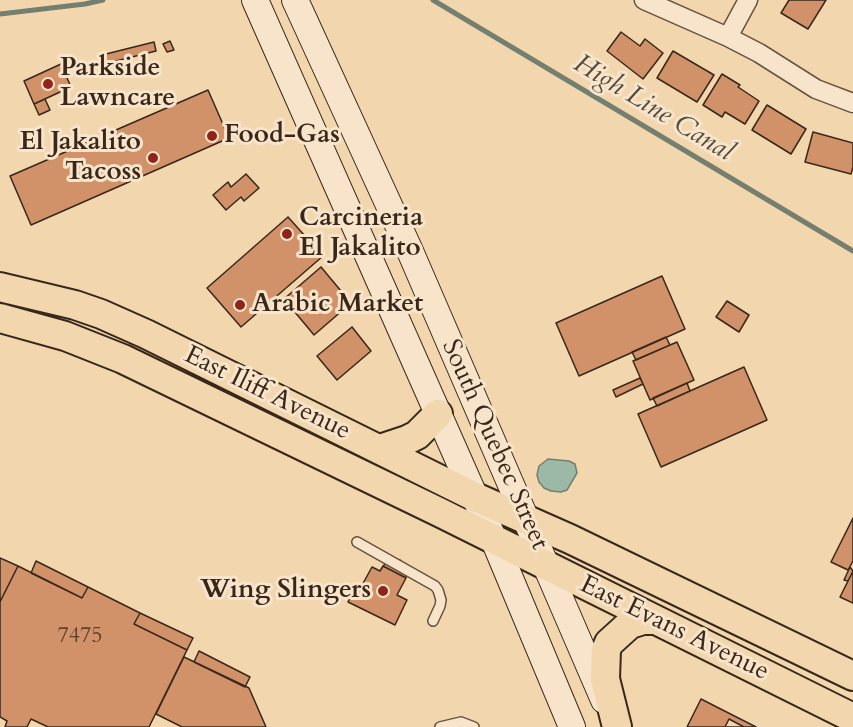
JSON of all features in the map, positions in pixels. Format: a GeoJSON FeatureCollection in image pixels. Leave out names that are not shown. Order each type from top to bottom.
{"type":"FeatureCollection","features":[{"type":"Feature","properties":{"kind":"main road","name":"South Quebec Street"},"geometry":{"type":"LineString","coordinates":[[255,0],[494,540],[572,727]]}},
{"type":"Feature","properties":{"kind":"main road","name":"South Quebec Street"},"geometry":{"type":"LineString","coordinates":[[295,0],[410,250],[616,727]]}},
{"type":"Feature","properties":{"kind":"main road","name":"East Iliff Avenue"},"geometry":{"type":"LineString","coordinates":[[0,287],[56,300],[101,314],[475,497],[527,520]]}},
{"type":"Feature","properties":{"kind":"main road","name":"East Iliff Avenue"},"geometry":{"type":"LineString","coordinates":[[0,318],[66,336],[123,359],[494,540]]}},
{"type":"Feature","properties":{"kind":"main road"},"geometry":{"type":"LineString","coordinates":[[380,449],[417,435],[438,414]]}},
{"type":"Feature","properties":{"kind":"main road","name":"East Evans Avenue"},"geometry":{"type":"LineString","coordinates":[[527,520],[853,676]]}},
{"type":"Feature","properties":{"kind":"main road","name":"East Evans Avenue"},"geometry":{"type":"LineString","coordinates":[[494,540],[853,718]]}},
{"type":"Feature","properties":{"kind":"main road"},"geometry":{"type":"LineString","coordinates":[[616,727],[605,679],[606,650],[609,643],[630,624],[643,620],[654,620]]}},
{"type":"Feature","properties":{"kind":"street"},"geometry":{"type":"LineString","coordinates":[[644,0],[728,37],[759,53],[816,89],[853,103]]}},
{"type":"Feature","properties":{"kind":"street"},"geometry":{"type":"LineString","coordinates":[[728,37],[748,0]]}},
{"type":"Feature","properties":{"kind":"lane"},"geometry":{"type":"LineString","coordinates":[[357,542],[435,586],[441,600],[433,621]]}},
{"type":"Feature","properties":{"kind":"lane"},"geometry":{"type":"LineString","coordinates":[[440,727],[461,722],[474,727]]}},
{"type":"Feature","properties":{"kind":"shaded area"},"geometry":{"type":"Polygon","coordinates":[[[548,459],[569,461],[575,464],[577,473],[567,490],[551,491],[539,482],[537,475],[539,466],[548,459]]]}},
{"type":"Feature","properties":{"kind":"building"},"geometry":{"type":"Polygon","coordinates":[[[789,0],[826,0],[808,29],[781,13],[789,0]]]}},
{"type":"Feature","properties":{"kind":"building"},"geometry":{"type":"Polygon","coordinates":[[[621,32],[640,46],[645,39],[663,53],[643,79],[607,51],[621,32]]]}},
{"type":"Feature","properties":{"kind":"building"},"geometry":{"type":"Polygon","coordinates":[[[170,41],[174,50],[167,52],[163,44],[170,41]]]}},
{"type":"Feature","properties":{"kind":"building"},"geometry":{"type":"Polygon","coordinates":[[[154,42],[156,51],[104,64],[102,55],[154,42]]]}},
{"type":"Feature","properties":{"kind":"building"},"geometry":{"type":"Polygon","coordinates":[[[673,51],[714,75],[697,102],[657,78],[673,51]]]}},
{"type":"Feature","properties":{"kind":"building","name":"Parkside Lawncare"},"geometry":{"type":"Polygon","coordinates":[[[61,64],[71,87],[34,104],[24,81],[61,64]]]}},
{"type":"Feature","properties":{"kind":"building"},"geometry":{"type":"Polygon","coordinates":[[[722,74],[759,101],[745,124],[725,112],[722,117],[703,105],[722,74]]]}},
{"type":"Feature","properties":{"kind":"building"},"geometry":{"type":"Polygon","coordinates":[[[208,90],[229,138],[31,225],[10,176],[208,90]]]}},
{"type":"Feature","properties":{"kind":"building"},"geometry":{"type":"Polygon","coordinates":[[[45,99],[50,110],[39,115],[34,104],[45,99]]]}},
{"type":"Feature","properties":{"kind":"building"},"geometry":{"type":"Polygon","coordinates":[[[767,105],[806,129],[791,154],[752,130],[767,105]]]}},
{"type":"Feature","properties":{"kind":"building"},"geometry":{"type":"Polygon","coordinates":[[[813,132],[853,143],[851,174],[805,162],[813,132]]]}},
{"type":"Feature","properties":{"kind":"building"},"geometry":{"type":"Polygon","coordinates":[[[246,174],[259,188],[244,201],[241,197],[226,210],[213,195],[228,182],[231,187],[246,174]]]}},
{"type":"Feature","properties":{"kind":"building"},"geometry":{"type":"Polygon","coordinates":[[[288,217],[323,256],[241,327],[207,288],[288,217]]]}},
{"type":"Feature","properties":{"kind":"building"},"geometry":{"type":"Polygon","coordinates":[[[321,267],[351,303],[314,335],[284,299],[321,267]]]}},
{"type":"Feature","properties":{"kind":"building"},"geometry":{"type":"Polygon","coordinates":[[[662,276],[685,329],[579,376],[556,323],[662,276]]]}},
{"type":"Feature","properties":{"kind":"building"},"geometry":{"type":"Polygon","coordinates":[[[727,301],[749,315],[739,332],[716,317],[727,301]]]}},
{"type":"Feature","properties":{"kind":"building"},"geometry":{"type":"Polygon","coordinates":[[[352,327],[371,351],[337,380],[317,356],[352,327]]]}},
{"type":"Feature","properties":{"kind":"building"},"geometry":{"type":"Polygon","coordinates":[[[666,337],[670,345],[636,360],[632,352],[666,337]]]}},
{"type":"Feature","properties":{"kind":"building"},"geometry":{"type":"Polygon","coordinates":[[[677,342],[694,380],[650,400],[633,361],[677,342]]]}},
{"type":"Feature","properties":{"kind":"building"},"geometry":{"type":"Polygon","coordinates":[[[744,367],[767,420],[661,467],[638,414],[744,367]]]}},
{"type":"Feature","properties":{"kind":"building"},"geometry":{"type":"Polygon","coordinates":[[[640,378],[643,384],[616,397],[613,390],[640,378]]]}},
{"type":"Feature","properties":{"kind":"building"},"geometry":{"type":"Polygon","coordinates":[[[687,383],[690,391],[657,406],[653,398],[687,383]]]}},
{"type":"Feature","properties":{"kind":"building"},"geometry":{"type":"Polygon","coordinates":[[[853,518],[853,561],[848,570],[831,562],[853,518]]]}},
{"type":"Feature","properties":{"kind":"building"},"geometry":{"type":"Polygon","coordinates":[[[0,558],[18,566],[0,602],[0,558]]]}},
{"type":"Feature","properties":{"kind":"building"},"geometry":{"type":"Polygon","coordinates":[[[392,558],[400,560],[406,566],[406,578],[383,566],[392,558]]]}},
{"type":"Feature","properties":{"kind":"building"},"geometry":{"type":"Polygon","coordinates":[[[36,561],[88,587],[82,598],[31,573],[36,561]]]}},
{"type":"Feature","properties":{"kind":"building"},"geometry":{"type":"Polygon","coordinates":[[[18,566],[82,598],[88,587],[140,613],[134,624],[187,650],[149,727],[48,727],[31,719],[27,727],[5,727],[7,721],[0,717],[0,602],[18,566]]]}},
{"type":"Feature","properties":{"kind":"building"},"geometry":{"type":"Polygon","coordinates":[[[383,566],[406,578],[397,595],[407,600],[395,625],[348,602],[356,585],[361,587],[372,567],[380,571],[383,566]]]}},
{"type":"Feature","properties":{"kind":"building"},"geometry":{"type":"Polygon","coordinates":[[[850,567],[853,571],[848,581],[844,580],[850,567]]]}},
{"type":"Feature","properties":{"kind":"building"},"geometry":{"type":"Polygon","coordinates":[[[853,571],[853,603],[840,597],[853,571]]]}},
{"type":"Feature","properties":{"kind":"building"},"geometry":{"type":"Polygon","coordinates":[[[140,613],[193,638],[187,650],[134,624],[140,613]]]}},
{"type":"Feature","properties":{"kind":"building"},"geometry":{"type":"Polygon","coordinates":[[[199,651],[250,677],[245,687],[194,662],[199,651]]]}},
{"type":"Feature","properties":{"kind":"building"},"geometry":{"type":"Polygon","coordinates":[[[184,657],[249,688],[266,727],[182,727],[156,714],[184,657]]]}},
{"type":"Feature","properties":{"kind":"building"},"geometry":{"type":"Polygon","coordinates":[[[701,699],[756,727],[687,727],[701,699]]]}},
{"type":"Feature","properties":{"kind":"building"},"geometry":{"type":"Polygon","coordinates":[[[729,719],[744,727],[725,727],[729,719]]]}},
{"type":"Feature","properties":{"kind":"waterway","name":"High Line Canal"},"geometry":{"type":"LineString","coordinates":[[0,14],[103,0]]}},
{"type":"Feature","properties":{"kind":"waterway","name":"High Line Canal"},"geometry":{"type":"LineString","coordinates":[[433,0],[853,251]]}},
{"type":"Feature","properties":{"kind":"place","name":"Parkside Lawncare"},"geometry":{"type":"Point","coordinates":[48,84]}},
{"type":"Feature","properties":{"kind":"place","name":"Food-Gas"},"geometry":{"type":"Point","coordinates":[212,136]}},
{"type":"Feature","properties":{"kind":"place","name":"El Jakalito Tacoss"},"geometry":{"type":"Point","coordinates":[153,158]}},
{"type":"Feature","properties":{"kind":"place","name":"Carcineria El Jakalito"},"geometry":{"type":"Point","coordinates":[287,234]}},
{"type":"Feature","properties":{"kind":"place","name":"Arabic Market"},"geometry":{"type":"Point","coordinates":[240,305]}},
{"type":"Feature","properties":{"kind":"place","name":"Wing Slingers"},"geometry":{"type":"Point","coordinates":[383,591]}}]}
